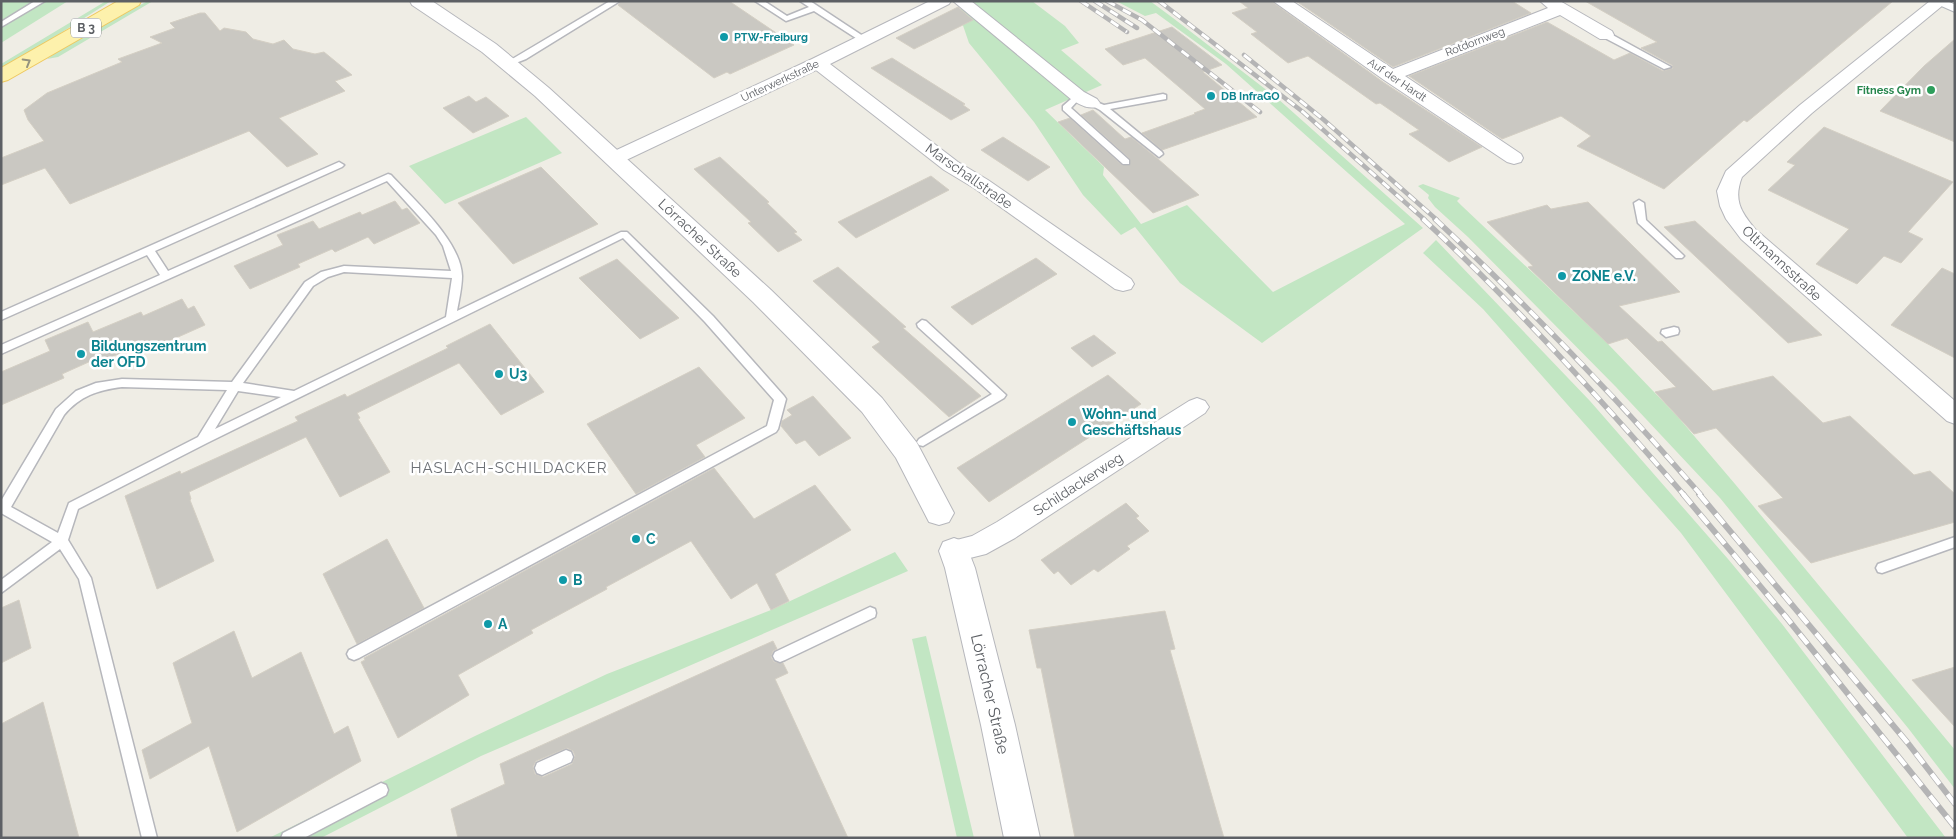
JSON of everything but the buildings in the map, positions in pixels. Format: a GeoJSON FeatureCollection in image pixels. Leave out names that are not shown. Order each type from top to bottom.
{"type":"FeatureCollection","features":[{"type":"Feature","properties":{"kind":"main road","name":"B 3"},"geometry":{"type":"LineString","coordinates":[[1,59],[98,1]]}},
{"type":"Feature","properties":{"kind":"main road","name":"B 3"},"geometry":{"type":"LineString","coordinates":[[1,76],[132,1]]}},
{"type":"Feature","properties":{"kind":"street","name":"Lörracher Straße"},"geometry":{"type":"LineString","coordinates":[[419,1],[489,48],[615,158],[755,290],[872,405],[907,451],[938,513]]}},
{"type":"Feature","properties":{"kind":"street","name":"Unterwerkstraße"},"geometry":{"type":"LineString","coordinates":[[615,158],[818,63],[943,1]]}},
{"type":"Feature","properties":{"kind":"street"},"geometry":{"type":"LineString","coordinates":[[961,1],[1091,102]]}},
{"type":"Feature","properties":{"kind":"street","name":"Oltmannsstraße"},"geometry":{"type":"LineString","coordinates":[[1940,1],[1793,120],[1733,175],[1727,191],[1730,206],[1736,220],[1748,234],[1955,415]]}},
{"type":"Feature","properties":{"kind":"street"},"geometry":{"type":"LineString","coordinates":[[1946,1],[1955,6]]}},
{"type":"Feature","properties":{"kind":"street"},"geometry":{"type":"LineString","coordinates":[[1287,5],[1309,4]]}},
{"type":"Feature","properties":{"kind":"street","name":"Auf der Hardt"},"geometry":{"type":"LineString","coordinates":[[1287,5],[1514,158]]}},
{"type":"Feature","properties":{"kind":"street"},"geometry":{"type":"LineString","coordinates":[[1554,5],[1606,35]]}},
{"type":"Feature","properties":{"kind":"street","name":"Rotdornweg"},"geometry":{"type":"LineString","coordinates":[[1390,76],[1554,5]]}},
{"type":"Feature","properties":{"kind":"street","name":"Marschallstraße"},"geometry":{"type":"LineString","coordinates":[[818,63],[951,166],[981,184],[1123,284]]}},
{"type":"Feature","properties":{"kind":"street","name":"Schildackerweg"},"geometry":{"type":"LineString","coordinates":[[954,551],[977,546],[1006,530],[1197,407]]}},
{"type":"Feature","properties":{"kind":"street","name":"Lörracher Straße"},"geometry":{"type":"LineString","coordinates":[[954,551],[960,568],[998,725],[1022,838]]}},
{"type":"Feature","properties":{"kind":"lane"},"geometry":{"type":"LineString","coordinates":[[1,25],[41,1]]}},
{"type":"Feature","properties":{"kind":"lane"},"geometry":{"type":"LineString","coordinates":[[508,64],[616,1]]}},
{"type":"Feature","properties":{"kind":"lane"},"geometry":{"type":"LineString","coordinates":[[759,1],[786,19],[814,8]]}},
{"type":"Feature","properties":{"kind":"lane"},"geometry":{"type":"LineString","coordinates":[[804,1],[864,40]]}},
{"type":"Feature","properties":{"kind":"lane"},"geometry":{"type":"LineString","coordinates":[[1606,35],[1667,67]]}},
{"type":"Feature","properties":{"kind":"lane"},"geometry":{"type":"LineString","coordinates":[[1126,162],[1066,108],[1091,102],[1163,98]]}},
{"type":"Feature","properties":{"kind":"lane"},"geometry":{"type":"LineString","coordinates":[[1091,102],[1160,154]]}},
{"type":"Feature","properties":{"kind":"lane"},"geometry":{"type":"LineString","coordinates":[[1,316],[339,165]]}},
{"type":"Feature","properties":{"kind":"lane"},"geometry":{"type":"LineString","coordinates":[[1,350],[388,177],[440,233],[448,246],[457,275],[451,318]]}},
{"type":"Feature","properties":{"kind":"lane"},"geometry":{"type":"LineString","coordinates":[[1640,203],[1640,221],[1679,256]]}},
{"type":"Feature","properties":{"kind":"lane"},"geometry":{"type":"LineString","coordinates":[[1,588],[62,541],[72,506],[624,234],[709,319],[780,400],[772,429],[354,654]]}},
{"type":"Feature","properties":{"kind":"lane"},"geometry":{"type":"LineString","coordinates":[[150,250],[166,276]]}},
{"type":"Feature","properties":{"kind":"lane"},"geometry":{"type":"LineString","coordinates":[[203,440],[236,386],[309,284],[325,274],[344,269],[457,275]]}},
{"type":"Feature","properties":{"kind":"lane"},"geometry":{"type":"LineString","coordinates":[[922,324],[1000,395],[924,442]]}},
{"type":"Feature","properties":{"kind":"lane"},"geometry":{"type":"LineString","coordinates":[[150,838],[86,578],[62,541],[2,508],[68,401],[90,388],[105,384],[122,383],[236,386],[294,395]]}},
{"type":"Feature","properties":{"kind":"lane"},"geometry":{"type":"LineString","coordinates":[[1882,568],[1955,542]]}},
{"type":"Feature","properties":{"kind":"lane"},"geometry":{"type":"LineString","coordinates":[[780,656],[870,613]]}},
{"type":"Feature","properties":{"kind":"lane"},"geometry":{"type":"LineString","coordinates":[[542,768],[566,756]]}},
{"type":"Feature","properties":{"kind":"lane"},"geometry":{"type":"LineString","coordinates":[[288,838],[381,790]]}},
{"type":"Feature","properties":{"kind":"green space"},"geometry":{"type":"Polygon","coordinates":[[[1,1],[68,1],[1,43],[1,1]]]}},
{"type":"Feature","properties":{"kind":"green space"},"geometry":{"type":"Polygon","coordinates":[[[106,1],[111,1],[1,71],[1,64],[106,1]]]}},
{"type":"Feature","properties":{"kind":"green space"},"geometry":{"type":"Polygon","coordinates":[[[148,1],[153,1],[58,57],[47,59],[86,32],[148,1]]]}},
{"type":"Feature","properties":{"kind":"green space"},"geometry":{"type":"Polygon","coordinates":[[[974,1],[1032,1],[1065,26],[1079,43],[1061,50],[1102,85],[1045,110],[1104,167],[1103,175],[1141,224],[1187,205],[1273,292],[1405,224],[1226,64],[1156,13],[1145,16],[1116,1],[1150,1],[1173,18],[1277,98],[1423,228],[1262,343],[1180,283],[1135,227],[1121,235],[1083,195],[1034,122],[969,43],[958,11],[974,1]]]}},
{"type":"Feature","properties":{"kind":"green space"},"geometry":{"type":"Polygon","coordinates":[[[526,117],[562,153],[445,204],[409,166],[526,117]]]}},
{"type":"Feature","properties":{"kind":"green space"},"geometry":{"type":"Polygon","coordinates":[[[1423,184],[1460,198],[1457,201],[1608,344],[1678,417],[1955,750],[1955,789],[1908,728],[1720,498],[1616,387],[1468,237],[1435,207],[1428,198],[1429,195],[1418,186],[1423,184]]]}},
{"type":"Feature","properties":{"kind":"green space"},"geometry":{"type":"Polygon","coordinates":[[[1436,240],[1590,401],[1728,559],[1782,624],[1946,838],[1908,838],[1681,533],[1483,309],[1423,253],[1436,240]]]}},
{"type":"Feature","properties":{"kind":"green space"},"geometry":{"type":"Polygon","coordinates":[[[895,552],[908,571],[481,756],[321,838],[269,838],[475,736],[607,674],[771,610],[895,552]]]}},
{"type":"Feature","properties":{"kind":"green space"},"geometry":{"type":"Polygon","coordinates":[[[926,636],[974,838],[957,838],[912,639],[926,636]]]}},
{"type":"Feature","properties":{"kind":"tram line"},"geometry":{"type":"LineString","coordinates":[[1948,1],[1955,4]]}},
{"type":"Feature","properties":{"kind":"railway"},"geometry":{"type":"LineString","coordinates":[[1081,1],[1127,32]]}},
{"type":"Feature","properties":{"kind":"railway"},"geometry":{"type":"LineString","coordinates":[[1095,1],[1137,28]]}},
{"type":"Feature","properties":{"kind":"railway"},"geometry":{"type":"LineString","coordinates":[[1107,1],[1142,20],[1260,112]]}},
{"type":"Feature","properties":{"kind":"railway"},"geometry":{"type":"LineString","coordinates":[[1159,1],[1303,112],[1425,220]]}},
{"type":"Feature","properties":{"kind":"railway"},"geometry":{"type":"LineString","coordinates":[[1244,55],[1324,120],[1437,220]]}},
{"type":"Feature","properties":{"kind":"railway"},"geometry":{"type":"LineString","coordinates":[[1423,219],[1525,319],[1684,495]]}},
{"type":"Feature","properties":{"kind":"railway"},"geometry":{"type":"LineString","coordinates":[[1435,219],[1571,353],[1701,495]]}},
{"type":"Feature","properties":{"kind":"railway"},"geometry":{"type":"LineString","coordinates":[[1683,494],[1786,617],[1955,827]]}},
{"type":"Feature","properties":{"kind":"railway"},"geometry":{"type":"LineString","coordinates":[[1699,494],[1907,742],[1955,804]]}},
{"type":"Feature","properties":{"kind":"place","name":"PTW-Freiburg"},"geometry":{"type":"Point","coordinates":[724,37]}},
{"type":"Feature","properties":{"kind":"place","name":"Fitness Gym"},"geometry":{"type":"Point","coordinates":[1931,90]}},
{"type":"Feature","properties":{"kind":"place","name":"DB InfraGO"},"geometry":{"type":"Point","coordinates":[1211,96]}},
{"type":"Feature","properties":{"kind":"place","name":"ZONE e.V."},"geometry":{"type":"Point","coordinates":[1562,276]}},
{"type":"Feature","properties":{"kind":"place","name":"Bildungszentrum der OFD"},"geometry":{"type":"Point","coordinates":[81,354]}},
{"type":"Feature","properties":{"kind":"place","name":"U3"},"geometry":{"type":"Point","coordinates":[499,374]}},
{"type":"Feature","properties":{"kind":"place","name":"Wohn- und Geschäftshaus"},"geometry":{"type":"Point","coordinates":[1072,422]}},
{"type":"Feature","properties":{"kind":"place","name":"C"},"geometry":{"type":"Point","coordinates":[636,539]}},
{"type":"Feature","properties":{"kind":"place","name":"B"},"geometry":{"type":"Point","coordinates":[563,580]}},
{"type":"Feature","properties":{"kind":"place","name":"A"},"geometry":{"type":"Point","coordinates":[488,624]}},
{"type":"Feature","properties":{"kind":"district","name":"HASLACH-SCHILDACKER"},"geometry":{"type":"Point","coordinates":[509,468]}}]}
